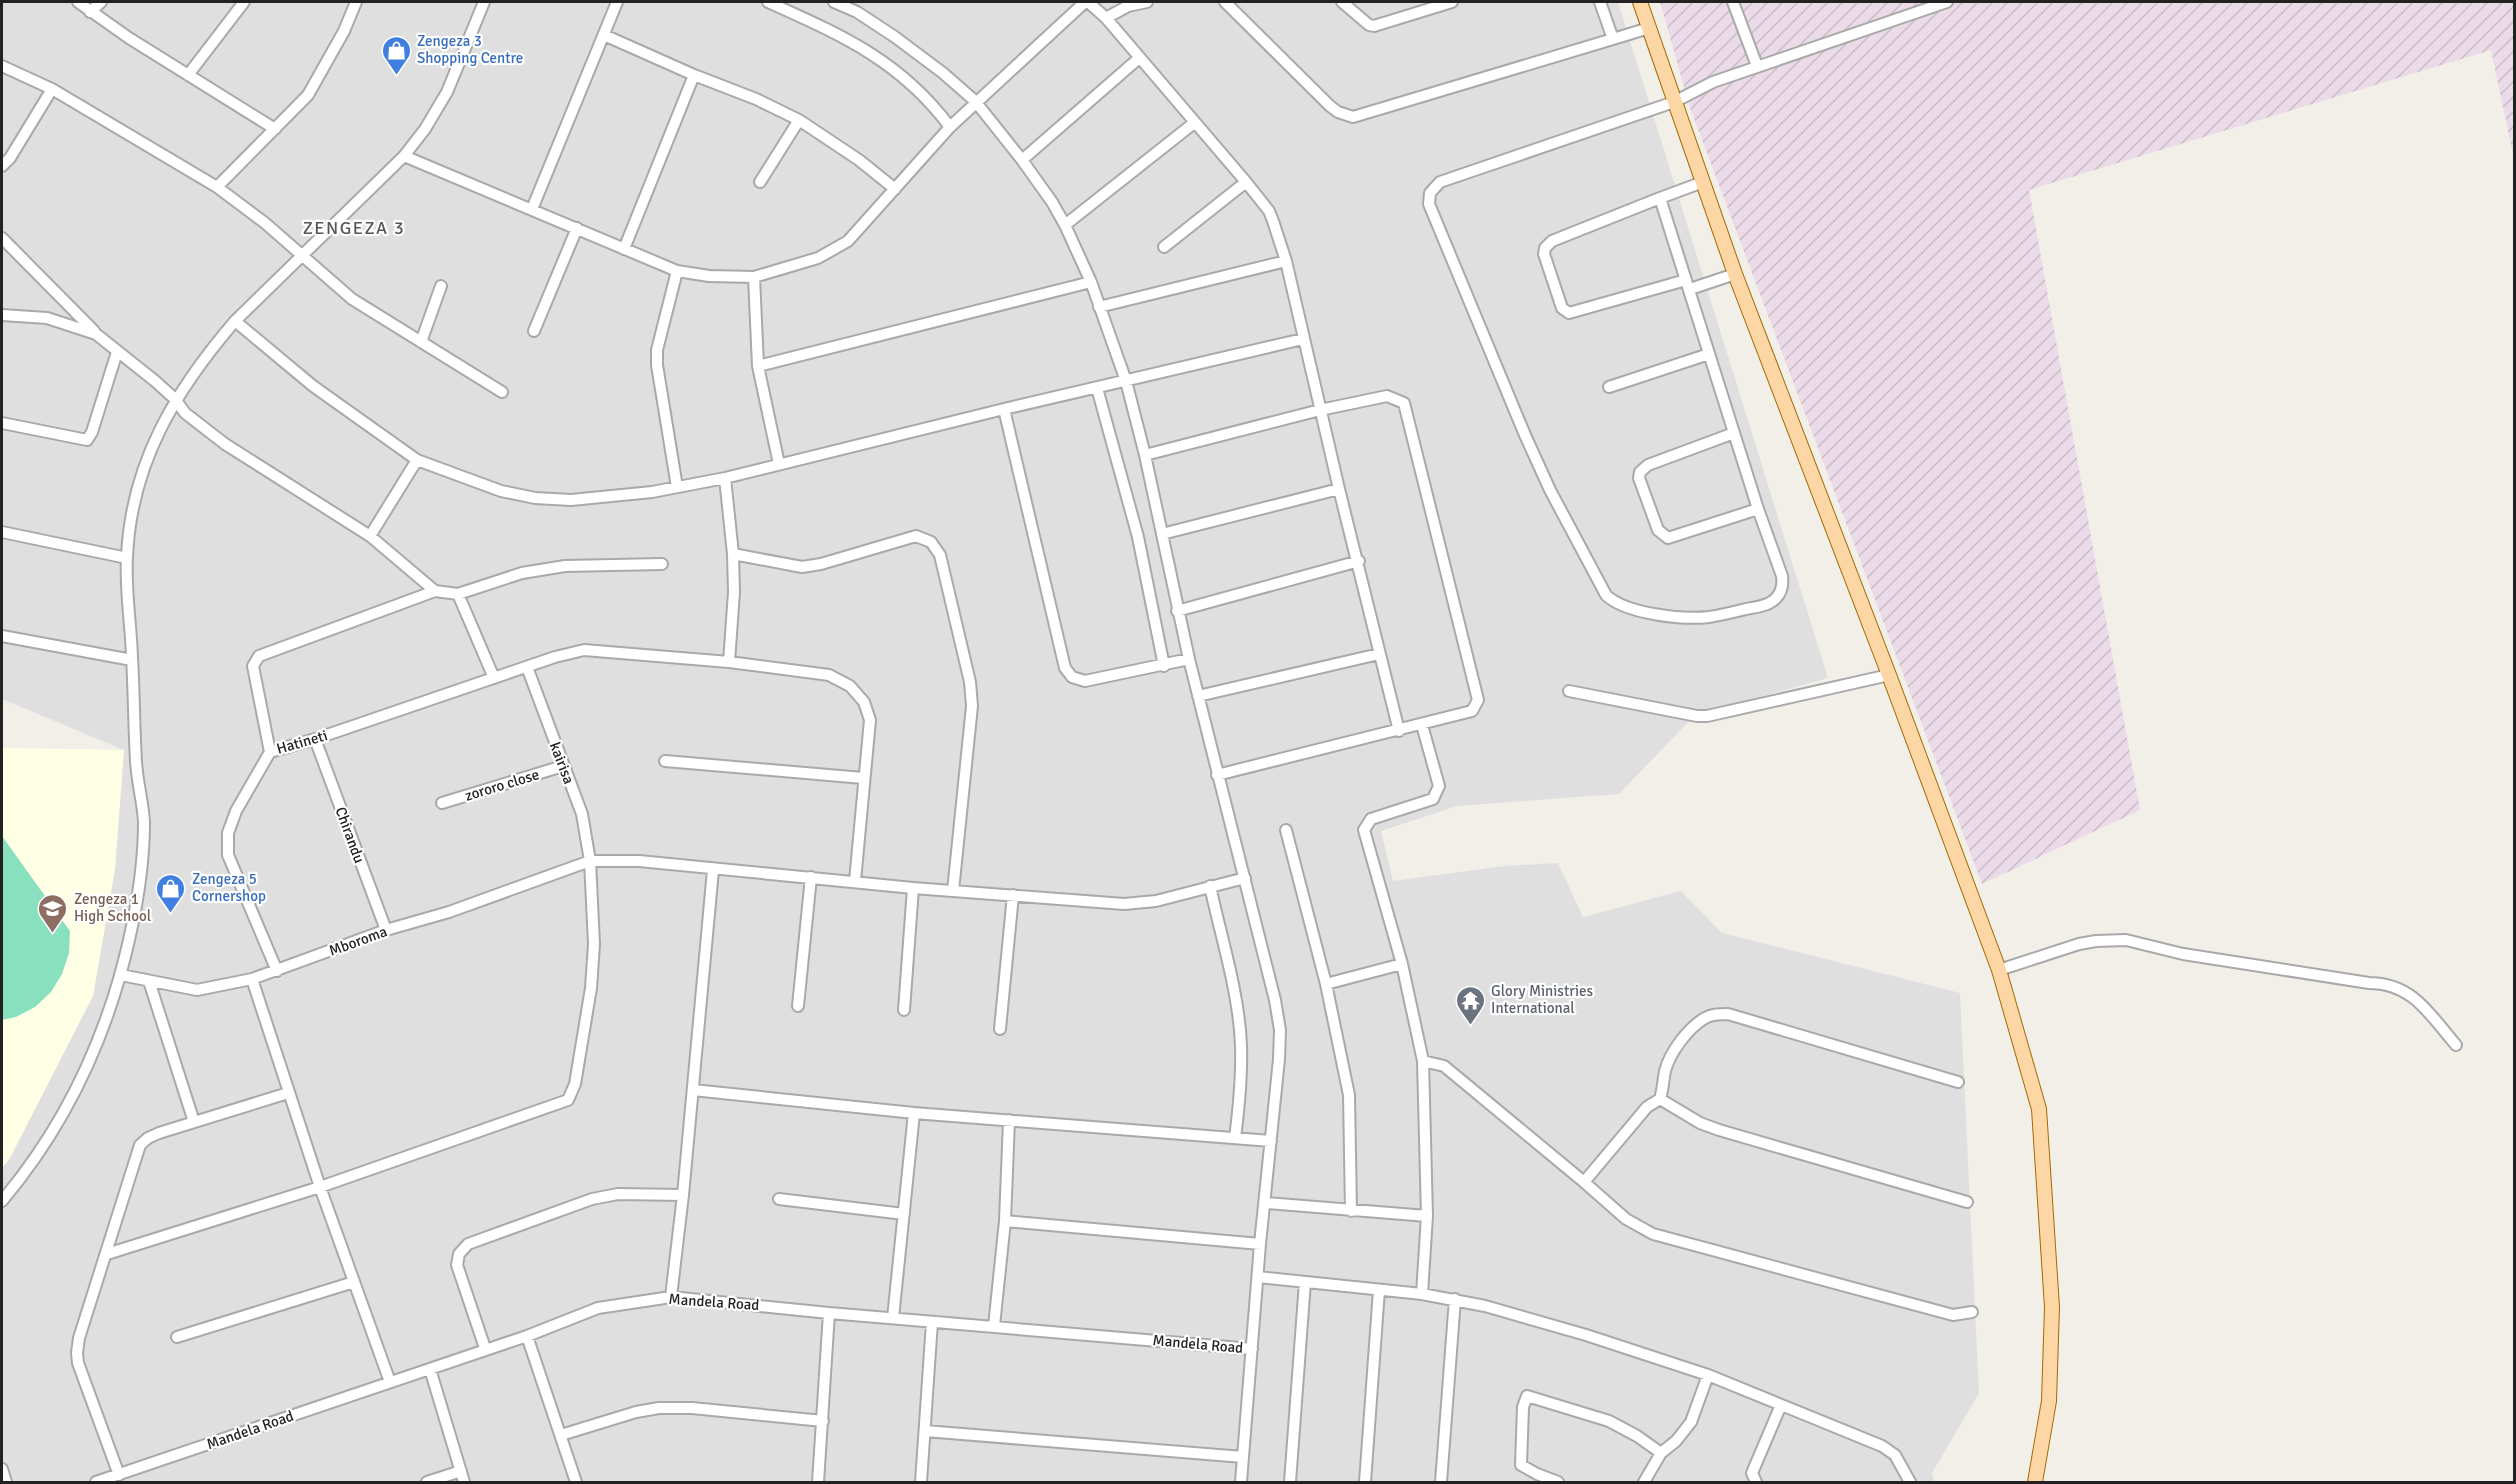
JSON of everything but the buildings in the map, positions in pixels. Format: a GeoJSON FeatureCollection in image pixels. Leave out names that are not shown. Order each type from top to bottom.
{"type":"FeatureCollection","features":[{"type":"Feature","properties":{"kind":"main road"},"geometry":{"type":"LineString","coordinates":[[1640,2],[1735,274],[1999,970],[2039,1108],[2052,1307],[2049,1401],[2035,1482]]}},
{"type":"Feature","properties":{"kind":"street"},"geometry":{"type":"LineString","coordinates":[[78,2],[90,12],[275,129]]}},
{"type":"Feature","properties":{"kind":"street"},"geometry":{"type":"LineString","coordinates":[[90,12],[101,2]]}},
{"type":"Feature","properties":{"kind":"street"},"geometry":{"type":"LineString","coordinates":[[188,75],[244,2]]}},
{"type":"Feature","properties":{"kind":"street"},"geometry":{"type":"LineString","coordinates":[[217,187],[308,95],[344,31],[356,2]]}},
{"type":"Feature","properties":{"kind":"street"},"geometry":{"type":"LineString","coordinates":[[2,1201],[33,1162],[81,1082],[104,1030],[121,975],[138,903],[144,821],[136,762],[127,558],[132,515],[142,475],[160,426],[175,399],[210,350],[235,321],[404,156],[425,129],[447,92],[484,2]]}},
{"type":"Feature","properties":{"kind":"street"},"geometry":{"type":"LineString","coordinates":[[532,209],[617,2]]}},
{"type":"Feature","properties":{"kind":"street"},"geometry":{"type":"LineString","coordinates":[[768,2],[841,35],[880,58],[931,102],[950,127]]}},
{"type":"Feature","properties":{"kind":"street"},"geometry":{"type":"LineString","coordinates":[[834,2],[857,12],[896,37],[944,73],[975,101],[1022,160],[1065,225],[1090,282],[1126,381],[1145,455],[1177,611],[1275,1000],[1280,1030],[1241,1482]]}},
{"type":"Feature","properties":{"kind":"street"},"geometry":{"type":"LineString","coordinates":[[404,156],[677,272],[710,276],[754,277],[818,258],[835,250],[860,230],[975,101],[1087,2],[1106,18],[1269,211],[1286,261],[1399,731]]}},
{"type":"Feature","properties":{"kind":"street"},"geometry":{"type":"LineString","coordinates":[[1106,18],[1128,6],[1147,2]]}},
{"type":"Feature","properties":{"kind":"street"},"geometry":{"type":"LineString","coordinates":[[1225,2],[1330,106],[1338,112],[1353,117],[1649,28]]}},
{"type":"Feature","properties":{"kind":"street"},"geometry":{"type":"LineString","coordinates":[[1342,2],[1368,25],[1374,26],[1452,2]]}},
{"type":"Feature","properties":{"kind":"street"},"geometry":{"type":"LineString","coordinates":[[1600,2],[1612,39]]}},
{"type":"Feature","properties":{"kind":"street"},"geometry":{"type":"LineString","coordinates":[[1733,2],[1757,66]]}},
{"type":"Feature","properties":{"kind":"street"},"geometry":{"type":"LineString","coordinates":[[1660,198],[1758,509],[1782,576],[1783,587],[1777,597],[1767,604],[1708,617],[1675,616],[1641,611],[1611,600],[1606,595],[1525,435],[1429,204],[1430,193],[1440,182],[1674,102],[1713,82],[1757,66],[1947,2]]}},
{"type":"Feature","properties":{"kind":"street"},"geometry":{"type":"LineString","coordinates":[[604,35],[694,75],[756,99],[799,120],[859,160],[895,189]]}},
{"type":"Feature","properties":{"kind":"street"},"geometry":{"type":"LineString","coordinates":[[1022,160],[1138,58]]}},
{"type":"Feature","properties":{"kind":"street"},"geometry":{"type":"LineString","coordinates":[[2,66],[52,89],[217,187],[265,223],[352,299],[502,392]]}},
{"type":"Feature","properties":{"kind":"street"},"geometry":{"type":"LineString","coordinates":[[624,249],[694,75]]}},
{"type":"Feature","properties":{"kind":"street"},"geometry":{"type":"LineString","coordinates":[[2,166],[10,158],[52,89]]}},
{"type":"Feature","properties":{"kind":"street"},"geometry":{"type":"LineString","coordinates":[[760,182],[799,120]]}},
{"type":"Feature","properties":{"kind":"street"},"geometry":{"type":"LineString","coordinates":[[1065,225],[1194,123]]}},
{"type":"Feature","properties":{"kind":"street"},"geometry":{"type":"LineString","coordinates":[[1164,247],[1246,182]]}},
{"type":"Feature","properties":{"kind":"street"},"geometry":{"type":"LineString","coordinates":[[1703,182],[1552,241],[1545,248],[1562,308],[1569,313],[1735,274]]}},
{"type":"Feature","properties":{"kind":"street"},"geometry":{"type":"LineString","coordinates":[[534,331],[577,228]]}},
{"type":"Feature","properties":{"kind":"street"},"geometry":{"type":"LineString","coordinates":[[2,238],[96,334],[175,399],[184,413],[225,444],[370,536],[435,591]]}},
{"type":"Feature","properties":{"kind":"street"},"geometry":{"type":"LineString","coordinates":[[1099,307],[1286,261]]}},
{"type":"Feature","properties":{"kind":"street"},"geometry":{"type":"LineString","coordinates":[[677,272],[657,350],[657,365],[677,487]]}},
{"type":"Feature","properties":{"kind":"street"},"geometry":{"type":"LineString","coordinates":[[754,277],[758,366],[779,464]]}},
{"type":"Feature","properties":{"kind":"street"},"geometry":{"type":"LineString","coordinates":[[758,366],[1090,282]]}},
{"type":"Feature","properties":{"kind":"street"},"geometry":{"type":"LineString","coordinates":[[421,342],[441,286]]}},
{"type":"Feature","properties":{"kind":"street"},"geometry":{"type":"LineString","coordinates":[[2,315],[47,318],[96,334]]}},
{"type":"Feature","properties":{"kind":"street"},"geometry":{"type":"LineString","coordinates":[[235,321],[313,386],[417,460],[501,491],[535,498],[571,500],[608,497],[725,478],[1303,339]]}},
{"type":"Feature","properties":{"kind":"street"},"geometry":{"type":"LineString","coordinates":[[2,423],[87,440],[92,432],[117,352]]}},
{"type":"Feature","properties":{"kind":"street"},"geometry":{"type":"LineString","coordinates":[[1609,387],[1709,354]]}},
{"type":"Feature","properties":{"kind":"street"},"geometry":{"type":"LineString","coordinates":[[1097,388],[1138,537],[1164,666]]}},
{"type":"Feature","properties":{"kind":"street"},"geometry":{"type":"LineString","coordinates":[[1145,455],[1320,410],[1387,396],[1404,403],[1478,700],[1473,711],[1218,775]]}},
{"type":"Feature","properties":{"kind":"street"},"geometry":{"type":"LineString","coordinates":[[1005,409],[1065,668],[1072,677],[1085,681],[1189,659]]}},
{"type":"Feature","properties":{"kind":"street"},"geometry":{"type":"LineString","coordinates":[[1734,433],[1648,465],[1640,472],[1639,478],[1658,530],[1668,538],[1758,509]]}},
{"type":"Feature","properties":{"kind":"street"},"geometry":{"type":"LineString","coordinates":[[370,536],[417,460]]}},
{"type":"Feature","properties":{"kind":"street"},"geometry":{"type":"LineString","coordinates":[[725,478],[733,554],[734,592],[729,662]]}},
{"type":"Feature","properties":{"kind":"street"},"geometry":{"type":"LineString","coordinates":[[1162,534],[1339,489]]}},
{"type":"Feature","properties":{"kind":"street"},"geometry":{"type":"LineString","coordinates":[[2,532],[127,558]]}},
{"type":"Feature","properties":{"kind":"street"},"geometry":{"type":"LineString","coordinates":[[733,554],[802,567],[821,564],[916,536],[931,542],[940,555],[970,682],[972,706],[953,891]]}},
{"type":"Feature","properties":{"kind":"street"},"geometry":{"type":"LineString","coordinates":[[1177,611],[1359,561]]}},
{"type":"Feature","properties":{"kind":"street"},"geometry":{"type":"LineString","coordinates":[[270,752],[253,666],[259,656],[435,591],[458,594],[543,568],[662,564]]}},
{"type":"Feature","properties":{"kind":"street"},"geometry":{"type":"LineString","coordinates":[[458,594],[494,678]]}},
{"type":"Feature","properties":{"kind":"street"},"geometry":{"type":"LineString","coordinates":[[2,636],[132,660]]}},
{"type":"Feature","properties":{"kind":"street","name":"Hatineti"},"geometry":{"type":"LineString","coordinates":[[277,972],[228,855],[228,833],[236,811],[270,752],[315,740],[566,653],[584,650],[729,662],[829,675],[850,686],[864,702],[870,720],[855,881]]}},
{"type":"Feature","properties":{"kind":"street"},"geometry":{"type":"LineString","coordinates":[[1198,696],[1379,654]]}},
{"type":"Feature","properties":{"kind":"street","name":"kairisa"},"geometry":{"type":"LineString","coordinates":[[320,1187],[568,1100],[575,1084],[591,988],[594,902],[590,861],[582,814],[527,667]]}},
{"type":"Feature","properties":{"kind":"street"},"geometry":{"type":"LineString","coordinates":[[1569,691],[1707,716],[1889,675]]}},
{"type":"Feature","properties":{"kind":"street"},"geometry":{"type":"LineString","coordinates":[[1422,725],[1439,786],[1436,795],[1432,799],[1371,819],[1364,830],[1402,964],[1423,1061],[1427,1216],[1422,1294]]}},
{"type":"Feature","properties":{"kind":"street","name":"Chirandu"},"geometry":{"type":"LineString","coordinates":[[315,740],[386,930]]}},
{"type":"Feature","properties":{"kind":"street"},"geometry":{"type":"LineString","coordinates":[[665,761],[863,778]]}},
{"type":"Feature","properties":{"kind":"street","name":"zororo close"},"geometry":{"type":"LineString","coordinates":[[442,803],[563,766]]}},
{"type":"Feature","properties":{"kind":"street"},"geometry":{"type":"LineString","coordinates":[[1286,831],[1326,984],[1349,1095],[1351,1211]]}},
{"type":"Feature","properties":{"kind":"street","name":"Mboroma"},"geometry":{"type":"LineString","coordinates":[[121,975],[196,990],[252,979],[277,972],[386,930],[449,912],[590,861],[639,861],[913,888],[1139,904],[1245,878]]}},
{"type":"Feature","properties":{"kind":"street"},"geometry":{"type":"LineString","coordinates":[[671,1297],[683,1194],[713,870]]}},
{"type":"Feature","properties":{"kind":"street"},"geometry":{"type":"LineString","coordinates":[[798,1006],[811,877]]}},
{"type":"Feature","properties":{"kind":"street"},"geometry":{"type":"LineString","coordinates":[[1210,886],[1236,1005],[1241,1043],[1241,1080],[1235,1137]]}},
{"type":"Feature","properties":{"kind":"street"},"geometry":{"type":"LineString","coordinates":[[904,1010],[913,888]]}},
{"type":"Feature","properties":{"kind":"street"},"geometry":{"type":"LineString","coordinates":[[1000,1029],[1013,895]]}},
{"type":"Feature","properties":{"kind":"street"},"geometry":{"type":"LineString","coordinates":[[1999,970],[2088,942],[2112,939],[2142,942],[2183,954],[2369,983],[2389,984],[2400,988],[2418,1001],[2456,1046]]}},
{"type":"Feature","properties":{"kind":"street"},"geometry":{"type":"LineString","coordinates":[[1326,984],[1402,964]]}},
{"type":"Feature","properties":{"kind":"street"},"geometry":{"type":"LineString","coordinates":[[252,979],[320,1187],[390,1382]]}},
{"type":"Feature","properties":{"kind":"street"},"geometry":{"type":"LineString","coordinates":[[149,981],[194,1122]]}},
{"type":"Feature","properties":{"kind":"street"},"geometry":{"type":"LineString","coordinates":[[1584,1182],[1647,1107],[1660,1099],[1665,1070],[1675,1050],[1704,1018],[1715,1014],[1728,1014],[1958,1082]]}},
{"type":"Feature","properties":{"kind":"street"},"geometry":{"type":"LineString","coordinates":[[1423,1061],[1444,1066],[1626,1219],[1653,1234],[1953,1315],[1972,1312]]}},
{"type":"Feature","properties":{"kind":"street"},"geometry":{"type":"LineString","coordinates":[[693,1090],[914,1113],[1271,1141]]}},
{"type":"Feature","properties":{"kind":"street"},"geometry":{"type":"LineString","coordinates":[[118,1475],[78,1363],[77,1353],[79,1338],[140,1145],[148,1138],[288,1093]]}},
{"type":"Feature","properties":{"kind":"street"},"geometry":{"type":"LineString","coordinates":[[1660,1099],[1700,1123],[1719,1130],[1966,1202]]}},
{"type":"Feature","properties":{"kind":"street"},"geometry":{"type":"LineString","coordinates":[[893,1318],[914,1113]]}},
{"type":"Feature","properties":{"kind":"street"},"geometry":{"type":"LineString","coordinates":[[994,1326],[1005,1221],[1009,1120]]}},
{"type":"Feature","properties":{"kind":"street"},"geometry":{"type":"LineString","coordinates":[[106,1254],[320,1187]]}},
{"type":"Feature","properties":{"kind":"street"},"geometry":{"type":"LineString","coordinates":[[485,1348],[457,1265],[459,1254],[468,1244],[592,1199],[618,1194],[683,1194]]}},
{"type":"Feature","properties":{"kind":"street"},"geometry":{"type":"LineString","coordinates":[[779,1199],[904,1214]]}},
{"type":"Feature","properties":{"kind":"street"},"geometry":{"type":"LineString","coordinates":[[1266,1203],[1427,1216]]}},
{"type":"Feature","properties":{"kind":"street"},"geometry":{"type":"LineString","coordinates":[[1005,1221],[1260,1244]]}},
{"type":"Feature","properties":{"kind":"street"},"geometry":{"type":"LineString","coordinates":[[1258,1277],[1455,1299],[1586,1335],[1708,1375],[1889,1450],[1895,1455],[1910,1482]]}},
{"type":"Feature","properties":{"kind":"street"},"geometry":{"type":"LineString","coordinates":[[177,1337],[354,1282]]}},
{"type":"Feature","properties":{"kind":"street"},"geometry":{"type":"LineString","coordinates":[[1290,1482],[1305,1282]]}},
{"type":"Feature","properties":{"kind":"street"},"geometry":{"type":"LineString","coordinates":[[1365,1482],[1379,1290]]}},
{"type":"Feature","properties":{"kind":"street","name":"Mandela Road"},"geometry":{"type":"LineString","coordinates":[[96,1482],[430,1369],[485,1348],[527,1336],[598,1308],[671,1297],[829,1313],[1252,1349]]}},
{"type":"Feature","properties":{"kind":"street"},"geometry":{"type":"LineString","coordinates":[[1442,1482],[1455,1299]]}},
{"type":"Feature","properties":{"kind":"street"},"geometry":{"type":"LineString","coordinates":[[818,1482],[829,1313]]}},
{"type":"Feature","properties":{"kind":"street"},"geometry":{"type":"LineString","coordinates":[[921,1482],[932,1322]]}},
{"type":"Feature","properties":{"kind":"street"},"geometry":{"type":"LineString","coordinates":[[527,1336],[576,1482]]}},
{"type":"Feature","properties":{"kind":"street"},"geometry":{"type":"LineString","coordinates":[[430,1369],[464,1482]]}},
{"type":"Feature","properties":{"kind":"street"},"geometry":{"type":"LineString","coordinates":[[1644,1482],[1661,1453],[1676,1441],[1691,1422],[1708,1375]]}},
{"type":"Feature","properties":{"kind":"street"},"geometry":{"type":"LineString","coordinates":[[1555,1482],[1521,1465],[1523,1407],[1527,1396],[1609,1421],[1637,1436],[1661,1453]]}},
{"type":"Feature","properties":{"kind":"street"},"geometry":{"type":"LineString","coordinates":[[1756,1482],[1752,1473],[1781,1405]]}},
{"type":"Feature","properties":{"kind":"street"},"geometry":{"type":"LineString","coordinates":[[561,1435],[636,1412],[659,1408],[692,1408],[823,1420]]}},
{"type":"Feature","properties":{"kind":"street"},"geometry":{"type":"LineString","coordinates":[[925,1431],[1243,1457]]}},
{"type":"Feature","properties":{"kind":"street"},"geometry":{"type":"LineString","coordinates":[[2,1469],[6,1482]]}},
{"type":"Feature","properties":{"kind":"street"},"geometry":{"type":"LineString","coordinates":[[427,1482],[460,1471]]}},
{"type":"Feature","properties":{"kind":"shaded area"},"geometry":{"type":"Polygon","coordinates":[[[2,2],[1618,2],[1828,678],[1695,715],[1619,794],[1457,806],[1381,831],[1393,881],[1504,866],[1558,863],[1583,917],[1681,891],[1722,933],[1960,993],[1979,1393],[1932,1473],[1934,1482],[2,1482],[2,1168],[10,1158],[124,750],[2,699],[2,2]]]}},
{"type":"Feature","properties":{"kind":"shaded area"},"geometry":{"type":"Polygon","coordinates":[[[1660,2],[2514,2],[2514,159],[2491,50],[2029,190],[2140,810],[1982,884],[1690,108],[1660,2]]]}},
{"type":"Feature","properties":{"kind":"shaded area","name":"Zengeza 1 High School"},"geometry":{"type":"Polygon","coordinates":[[[2,748],[124,750],[115,870],[93,996],[10,1158],[2,1168],[2,748]]]}},
{"type":"Feature","properties":{"kind":"green space"},"geometry":{"type":"Polygon","coordinates":[[[2,836],[70,931],[69,953],[62,974],[51,992],[35,1007],[16,1017],[2,1020],[2,836]]]}},
{"type":"Feature","properties":{"kind":"place","name":"Zengeza 3 Shopping Centre"},"geometry":{"type":"Point","coordinates":[396,76]}},
{"type":"Feature","properties":{"kind":"place","name":"Zengeza 5 Cornershop"},"geometry":{"type":"Point","coordinates":[171,914]}},
{"type":"Feature","properties":{"kind":"place","name":"Zengeza 1 High School"},"geometry":{"type":"Point","coordinates":[53,934]}},
{"type":"Feature","properties":{"kind":"place","name":"Glory Ministries International"},"geometry":{"type":"Point","coordinates":[1470,1026]}},
{"type":"Feature","properties":{"kind":"district","name":"ZENGEZA 3"},"geometry":{"type":"Point","coordinates":[354,228]}}]}
